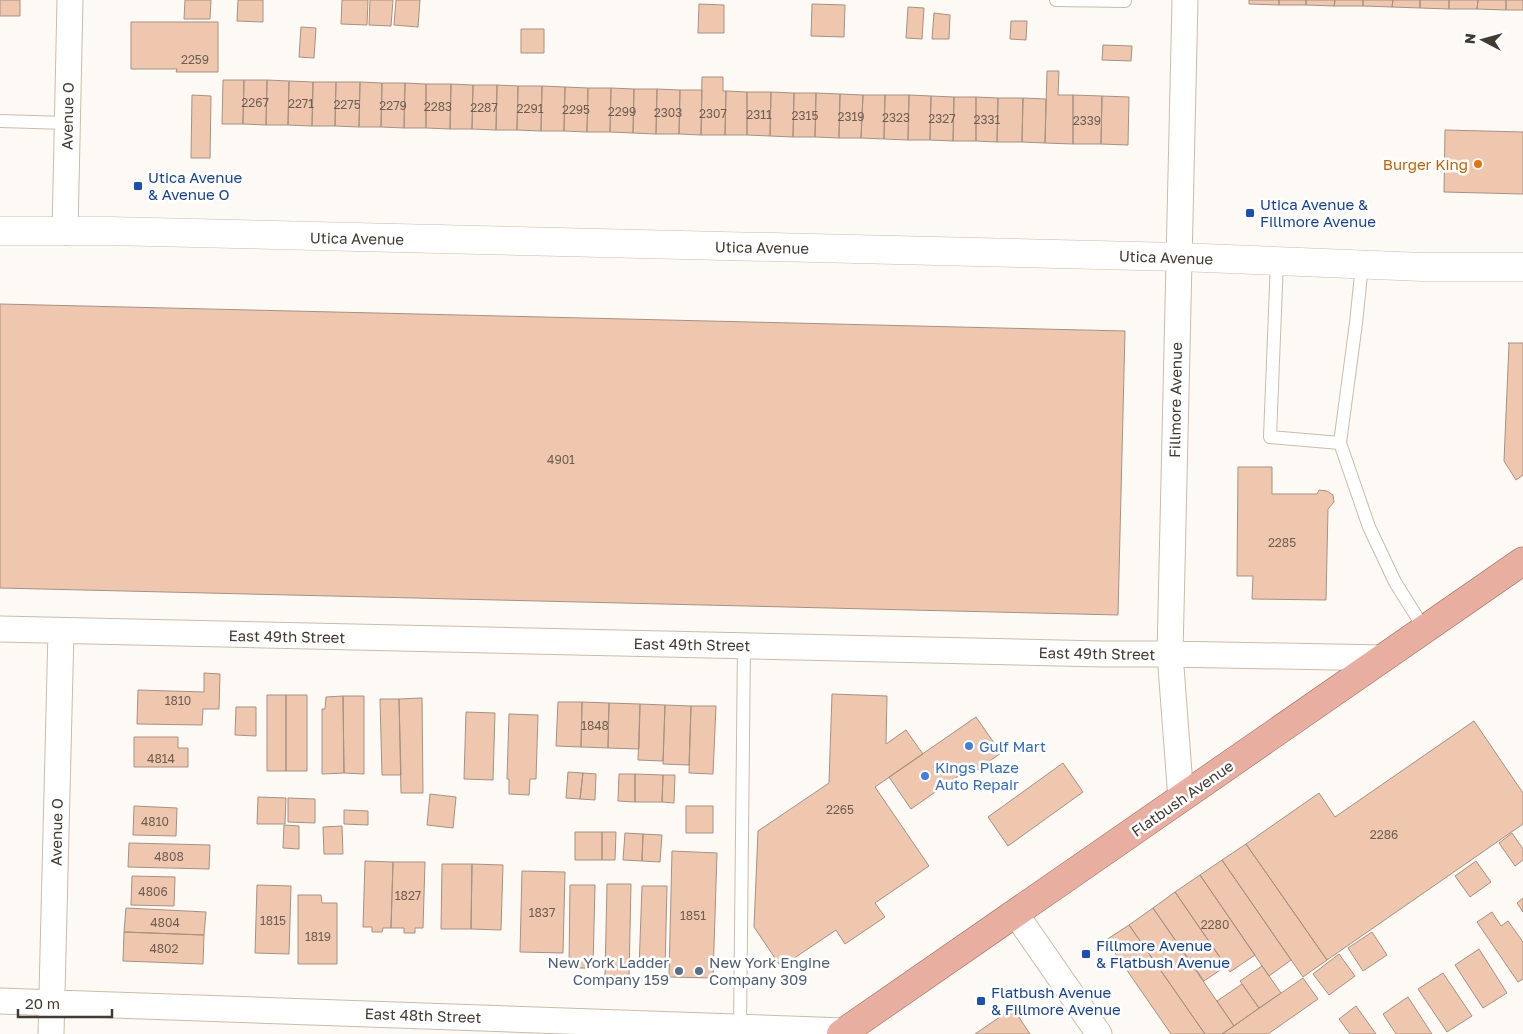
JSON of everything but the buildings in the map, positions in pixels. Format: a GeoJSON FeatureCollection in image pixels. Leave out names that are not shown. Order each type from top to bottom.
{"type":"FeatureCollection","features":[{"type":"Feature","properties":{"kind":"main road","name":"Utica Avenue"},"geometry":{"type":"LineString","coordinates":[[0,231],[109,231],[1179,257],[1362,265],[1523,267]]}},
{"type":"Feature","properties":{"kind":"main road","name":"Flatbush Avenue"},"geometry":{"type":"LineString","coordinates":[[843,1033],[1523,562]]}},
{"type":"Feature","properties":{"kind":"street","name":"Avenue O"},"geometry":{"type":"LineString","coordinates":[[65,232],[70,0]]}},
{"type":"Feature","properties":{"kind":"street","name":"Fillmore Avenue"},"geometry":{"type":"LineString","coordinates":[[1181,799],[1170,654],[1185,0]]}},
{"type":"Feature","properties":{"kind":"street","name":"East 49th Street"},"geometry":{"type":"LineString","coordinates":[[0,630],[1103,654],[1384,658]]}},
{"type":"Feature","properties":{"kind":"street","name":"Avenue O"},"geometry":{"type":"LineString","coordinates":[[51,1034],[60,631]]}},
{"type":"Feature","properties":{"kind":"street"},"geometry":{"type":"LineString","coordinates":[[1015,913],[1099,1034]]}},
{"type":"Feature","properties":{"kind":"street","name":"East 48th Street"},"geometry":{"type":"LineString","coordinates":[[0,1001],[740,1027],[843,1033]]}},
{"type":"Feature","properties":{"kind":"lane"},"geometry":{"type":"LineString","coordinates":[[1056,0],[1125,2]]}},
{"type":"Feature","properties":{"kind":"lane"},"geometry":{"type":"LineString","coordinates":[[0,121],[67,123]]}},
{"type":"Feature","properties":{"kind":"lane"},"geometry":{"type":"LineString","coordinates":[[1277,261],[1270,437],[1340,442]]}},
{"type":"Feature","properties":{"kind":"lane"},"geometry":{"type":"LineString","coordinates":[[1362,265],[1340,442],[1368,527],[1395,582],[1425,630]]}},
{"type":"Feature","properties":{"kind":"lane"},"geometry":{"type":"LineString","coordinates":[[740,1027],[744,645]]}},
{"type":"Feature","properties":{"kind":"place","name":"Burger King"},"geometry":{"type":"Point","coordinates":[1478,164]}},
{"type":"Feature","properties":{"kind":"place","name":"Utica Avenue & Avenue O"},"geometry":{"type":"Point","coordinates":[138,186]}},
{"type":"Feature","properties":{"kind":"place","name":"Utica Avenue & Fillmore Avenue"},"geometry":{"type":"Point","coordinates":[1250,213]}},
{"type":"Feature","properties":{"kind":"place","name":"Gulf Mart"},"geometry":{"type":"Point","coordinates":[969,746]}},
{"type":"Feature","properties":{"kind":"place","name":"Kings Plaze Auto Repair"},"geometry":{"type":"Point","coordinates":[925,776]}},
{"type":"Feature","properties":{"kind":"place","name":"Fillmore Avenue & Flatbush Avenue"},"geometry":{"type":"Point","coordinates":[1086,954]}},
{"type":"Feature","properties":{"kind":"place","name":"New York Ladder Company 159"},"geometry":{"type":"Point","coordinates":[679,971]}},
{"type":"Feature","properties":{"kind":"place","name":"New York Engine Company 309"},"geometry":{"type":"Point","coordinates":[699,971]}},
{"type":"Feature","properties":{"kind":"place","name":"Flatbush Avenue & Fillmore Avenue"},"geometry":{"type":"Point","coordinates":[981,1001]}}]}
